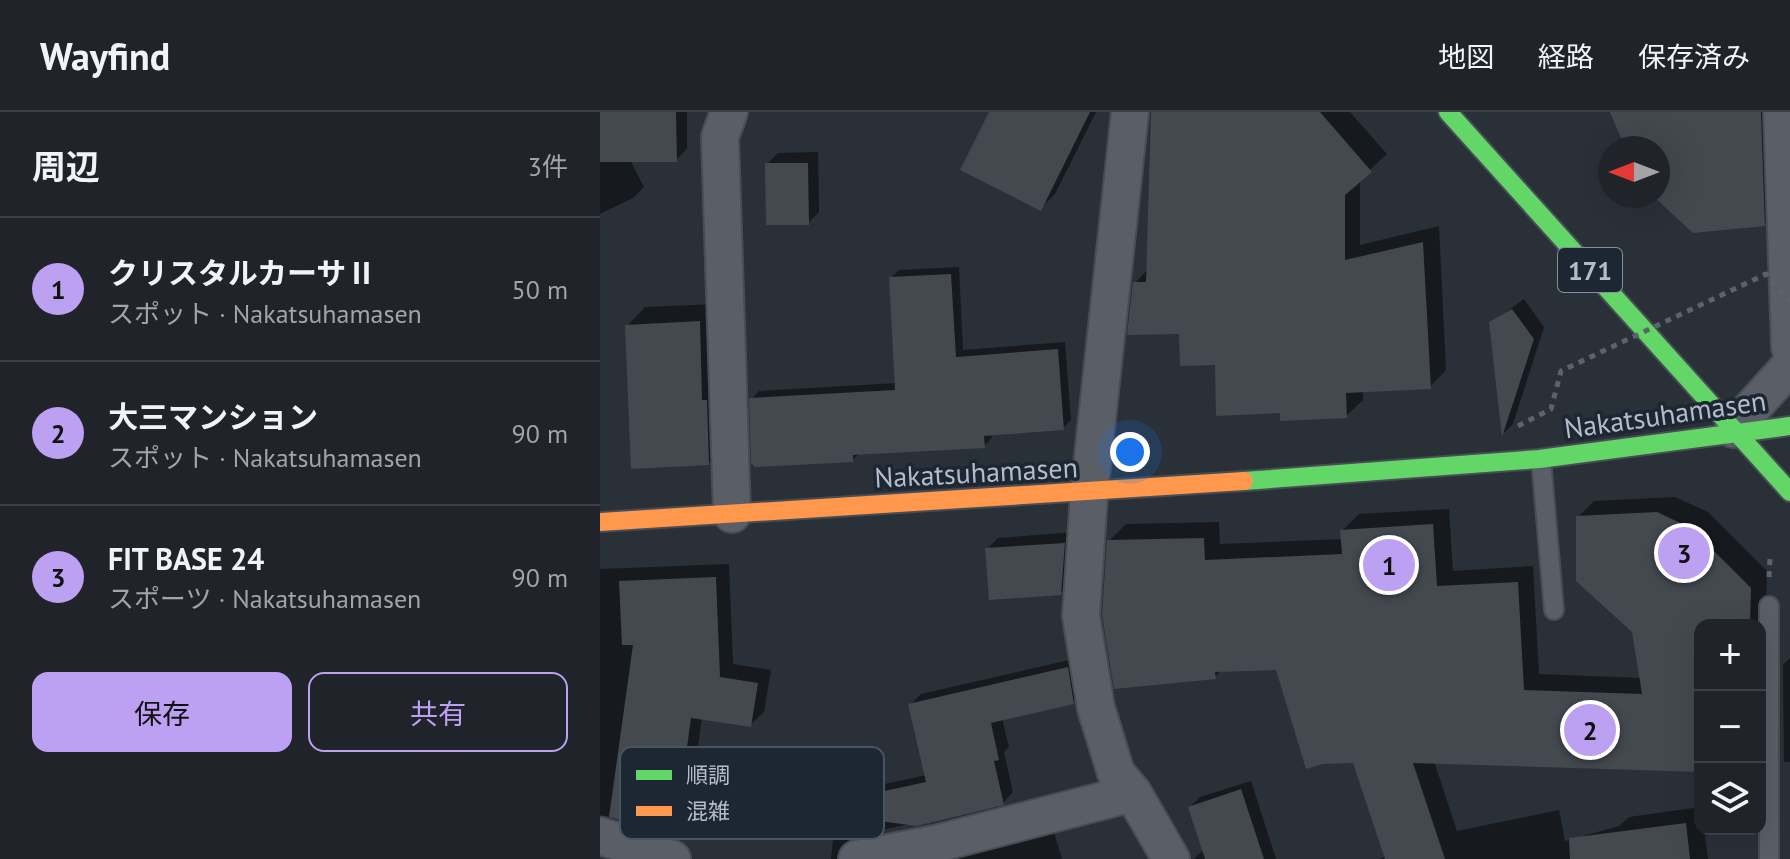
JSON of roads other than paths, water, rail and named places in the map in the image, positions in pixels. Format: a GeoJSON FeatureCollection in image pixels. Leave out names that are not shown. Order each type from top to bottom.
{"type":"FeatureCollection","features":[{"type":"Feature","properties":{"kind":"main road","name":"171"},"geometry":{"type":"LineString","coordinates":[[1448,112],[1732,445],[1761,462],[1790,492]]}},
{"type":"Feature","properties":{"kind":"main road","name":"Nakatsuhamasen"},"geometry":{"type":"LineString","coordinates":[[600,522],[1089,494],[1732,445],[1790,426]]}},
{"type":"Feature","properties":{"kind":"main road","name":"Nakatsuhamasen"},"geometry":{"type":"LineString","coordinates":[[1732,445],[1761,462],[1790,461]]}},
{"type":"Feature","properties":{"kind":"main road","name":"Nakatsuhamasen"},"geometry":{"type":"LineString","coordinates":[[1544,459],[1669,460]]}},
{"type":"Feature","properties":{"kind":"street"},"geometry":{"type":"LineString","coordinates":[[729,112],[720,137],[732,514]]}},
{"type":"Feature","properties":{"kind":"street"},"geometry":{"type":"LineString","coordinates":[[1130,112],[1089,494],[1081,616],[1096,708],[1116,773],[1133,793],[1171,859]]}},
{"type":"Feature","properties":{"kind":"street"},"geometry":{"type":"LineString","coordinates":[[1782,112],[1790,347]]}},
{"type":"Feature","properties":{"kind":"street"},"geometry":{"type":"LineString","coordinates":[[1732,445],[1790,366]]}},
{"type":"Feature","properties":{"kind":"street"},"geometry":{"type":"LineString","coordinates":[[857,859],[937,852],[1133,793]]}},
{"type":"Feature","properties":{"kind":"street"},"geometry":{"type":"LineString","coordinates":[[600,836],[672,859]]}},
{"type":"Feature","properties":{"kind":"lane"},"geometry":{"type":"LineString","coordinates":[[1544,459],[1554,610]]}},
{"type":"Feature","properties":{"kind":"lane"},"geometry":{"type":"LineString","coordinates":[[1769,606],[1769,859]]}},
{"type":"Feature","properties":{"kind":"place","name":"FIT BASE 24"},"geometry":{"type":"Point","coordinates":[1684,553]}},
{"type":"Feature","properties":{"kind":"place","name":"クリスタルカーサⅡ"},"geometry":{"type":"Point","coordinates":[1389,565]}},
{"type":"Feature","properties":{"kind":"place","name":"大三マンション"},"geometry":{"type":"Point","coordinates":[1590,730]}}]}
